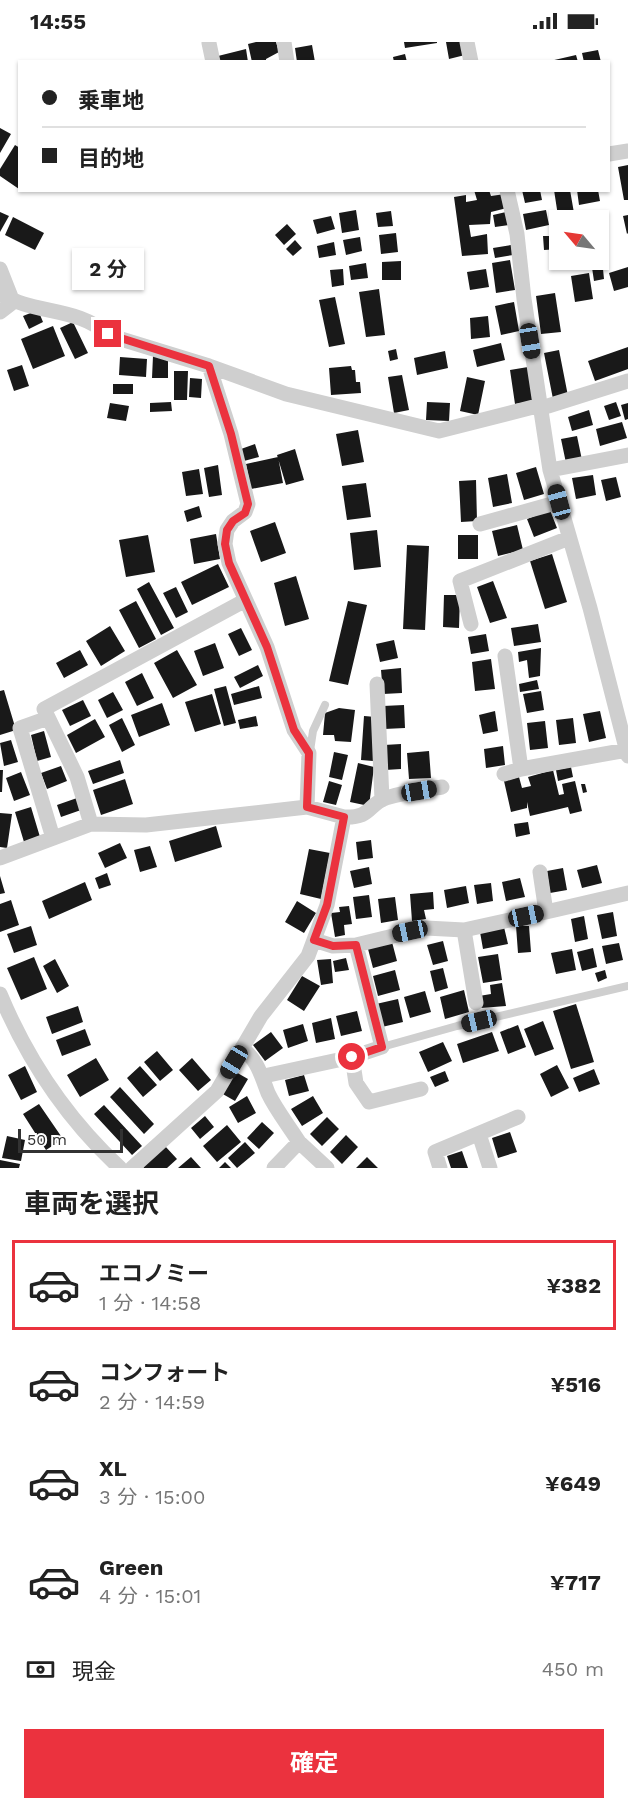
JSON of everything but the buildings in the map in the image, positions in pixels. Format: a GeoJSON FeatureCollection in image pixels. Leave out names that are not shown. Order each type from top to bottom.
{"type":"FeatureCollection","features":[{"type":"Feature","properties":{"kind":"street"},"geometry":{"type":"LineString","coordinates":[[284,42],[287,60]]}},
{"type":"Feature","properties":{"kind":"street"},"geometry":{"type":"LineString","coordinates":[[467,42],[467,60]]}},
{"type":"Feature","properties":{"kind":"street"},"geometry":{"type":"LineString","coordinates":[[209,43],[213,60]]}},
{"type":"Feature","properties":{"kind":"street"},"geometry":{"type":"LineString","coordinates":[[610,154],[628,151]]}},
{"type":"Feature","properties":{"kind":"street"},"geometry":{"type":"LineString","coordinates":[[504,774],[627,753],[590,608],[550,470],[524,299],[517,234],[507,192]]}},
{"type":"Feature","properties":{"kind":"street"},"geometry":{"type":"LineString","coordinates":[[0,269],[6,297],[0,312]]}},
{"type":"Feature","properties":{"kind":"street"},"geometry":{"type":"LineString","coordinates":[[6,297],[79,317],[99,326],[108,334],[209,366],[286,394],[439,431],[541,405],[549,406],[628,381]]}},
{"type":"Feature","properties":{"kind":"street"},"geometry":{"type":"LineString","coordinates":[[209,366],[231,434],[248,504],[245,513],[233,521],[227,530],[225,544],[229,563],[244,601],[267,647],[294,730],[309,753],[307,807]]}},
{"type":"Feature","properties":{"kind":"street"},"geometry":{"type":"LineString","coordinates":[[550,470],[628,455]]}},
{"type":"Feature","properties":{"kind":"street"},"geometry":{"type":"LineString","coordinates":[[480,524],[559,502]]}},
{"type":"Feature","properties":{"kind":"street"},"geometry":{"type":"LineString","coordinates":[[471,624],[460,581],[569,538]]}},
{"type":"Feature","properties":{"kind":"street"},"geometry":{"type":"LineString","coordinates":[[91,824],[77,777],[44,709],[244,601]]}},
{"type":"Feature","properties":{"kind":"street"},"geometry":{"type":"LineString","coordinates":[[505,656],[521,770]]}},
{"type":"Feature","properties":{"kind":"street"},"geometry":{"type":"LineString","coordinates":[[377,684],[382,800]]}},
{"type":"Feature","properties":{"kind":"street"},"geometry":{"type":"LineString","coordinates":[[48,717],[20,728],[53,838]]}},
{"type":"Feature","properties":{"kind":"street"},"geometry":{"type":"LineString","coordinates":[[0,858],[91,824],[169,824],[307,807],[344,817],[357,817],[370,812],[382,800],[442,787]]}},
{"type":"Feature","properties":{"kind":"street"},"geometry":{"type":"LineString","coordinates":[[132,1168],[217,1091],[261,1016],[308,956],[327,905],[344,817]]}},
{"type":"Feature","properties":{"kind":"street"},"geometry":{"type":"LineString","coordinates":[[540,872],[546,912]]}},
{"type":"Feature","properties":{"kind":"street"},"geometry":{"type":"LineString","coordinates":[[314,940],[333,946],[356,945],[426,928],[464,930],[628,893]]}},
{"type":"Feature","properties":{"kind":"street"},"geometry":{"type":"LineString","coordinates":[[464,930],[476,1003]]}},
{"type":"Feature","properties":{"kind":"street"},"geometry":{"type":"LineString","coordinates":[[264,1076],[352,1057],[382,1047],[356,945]]}},
{"type":"Feature","properties":{"kind":"street"},"geometry":{"type":"LineString","coordinates":[[0,994],[16,1033],[59,1101],[89,1140],[120,1168]]}},
{"type":"Feature","properties":{"kind":"street"},"geometry":{"type":"LineString","coordinates":[[242,1048],[251,1055],[264,1076],[268,1092],[299,1142],[327,1168]]}},
{"type":"Feature","properties":{"kind":"street"},"geometry":{"type":"LineString","coordinates":[[352,1057],[356,1083],[369,1102],[421,1089]]}},
{"type":"Feature","properties":{"kind":"street"},"geometry":{"type":"LineString","coordinates":[[440,1168],[435,1152],[518,1118]]}},
{"type":"Feature","properties":{"kind":"street"},"geometry":{"type":"LineString","coordinates":[[479,1134],[490,1168]]}},
{"type":"Feature","properties":{"kind":"street"},"geometry":{"type":"LineString","coordinates":[[274,1168],[299,1142]]}},
{"type":"Feature","properties":{"kind":"lane"},"geometry":{"type":"LineString","coordinates":[[309,753],[314,731],[325,705]]}},
{"type":"Feature","properties":{"kind":"lane"},"geometry":{"type":"LineString","coordinates":[[382,1047],[457,1026],[628,986]]}},
{"type":"Feature","properties":{"kind":"route"},"geometry":{"type":"LineString","coordinates":[[108,334],[209,366],[231,434],[248,504],[245,513],[233,521],[227,530],[225,544],[229,563],[244,601],[267,647],[279,690],[294,730],[309,753],[307,807],[344,817],[327,905],[314,940],[333,946],[356,945],[382,1047],[352,1057]]}}]}
